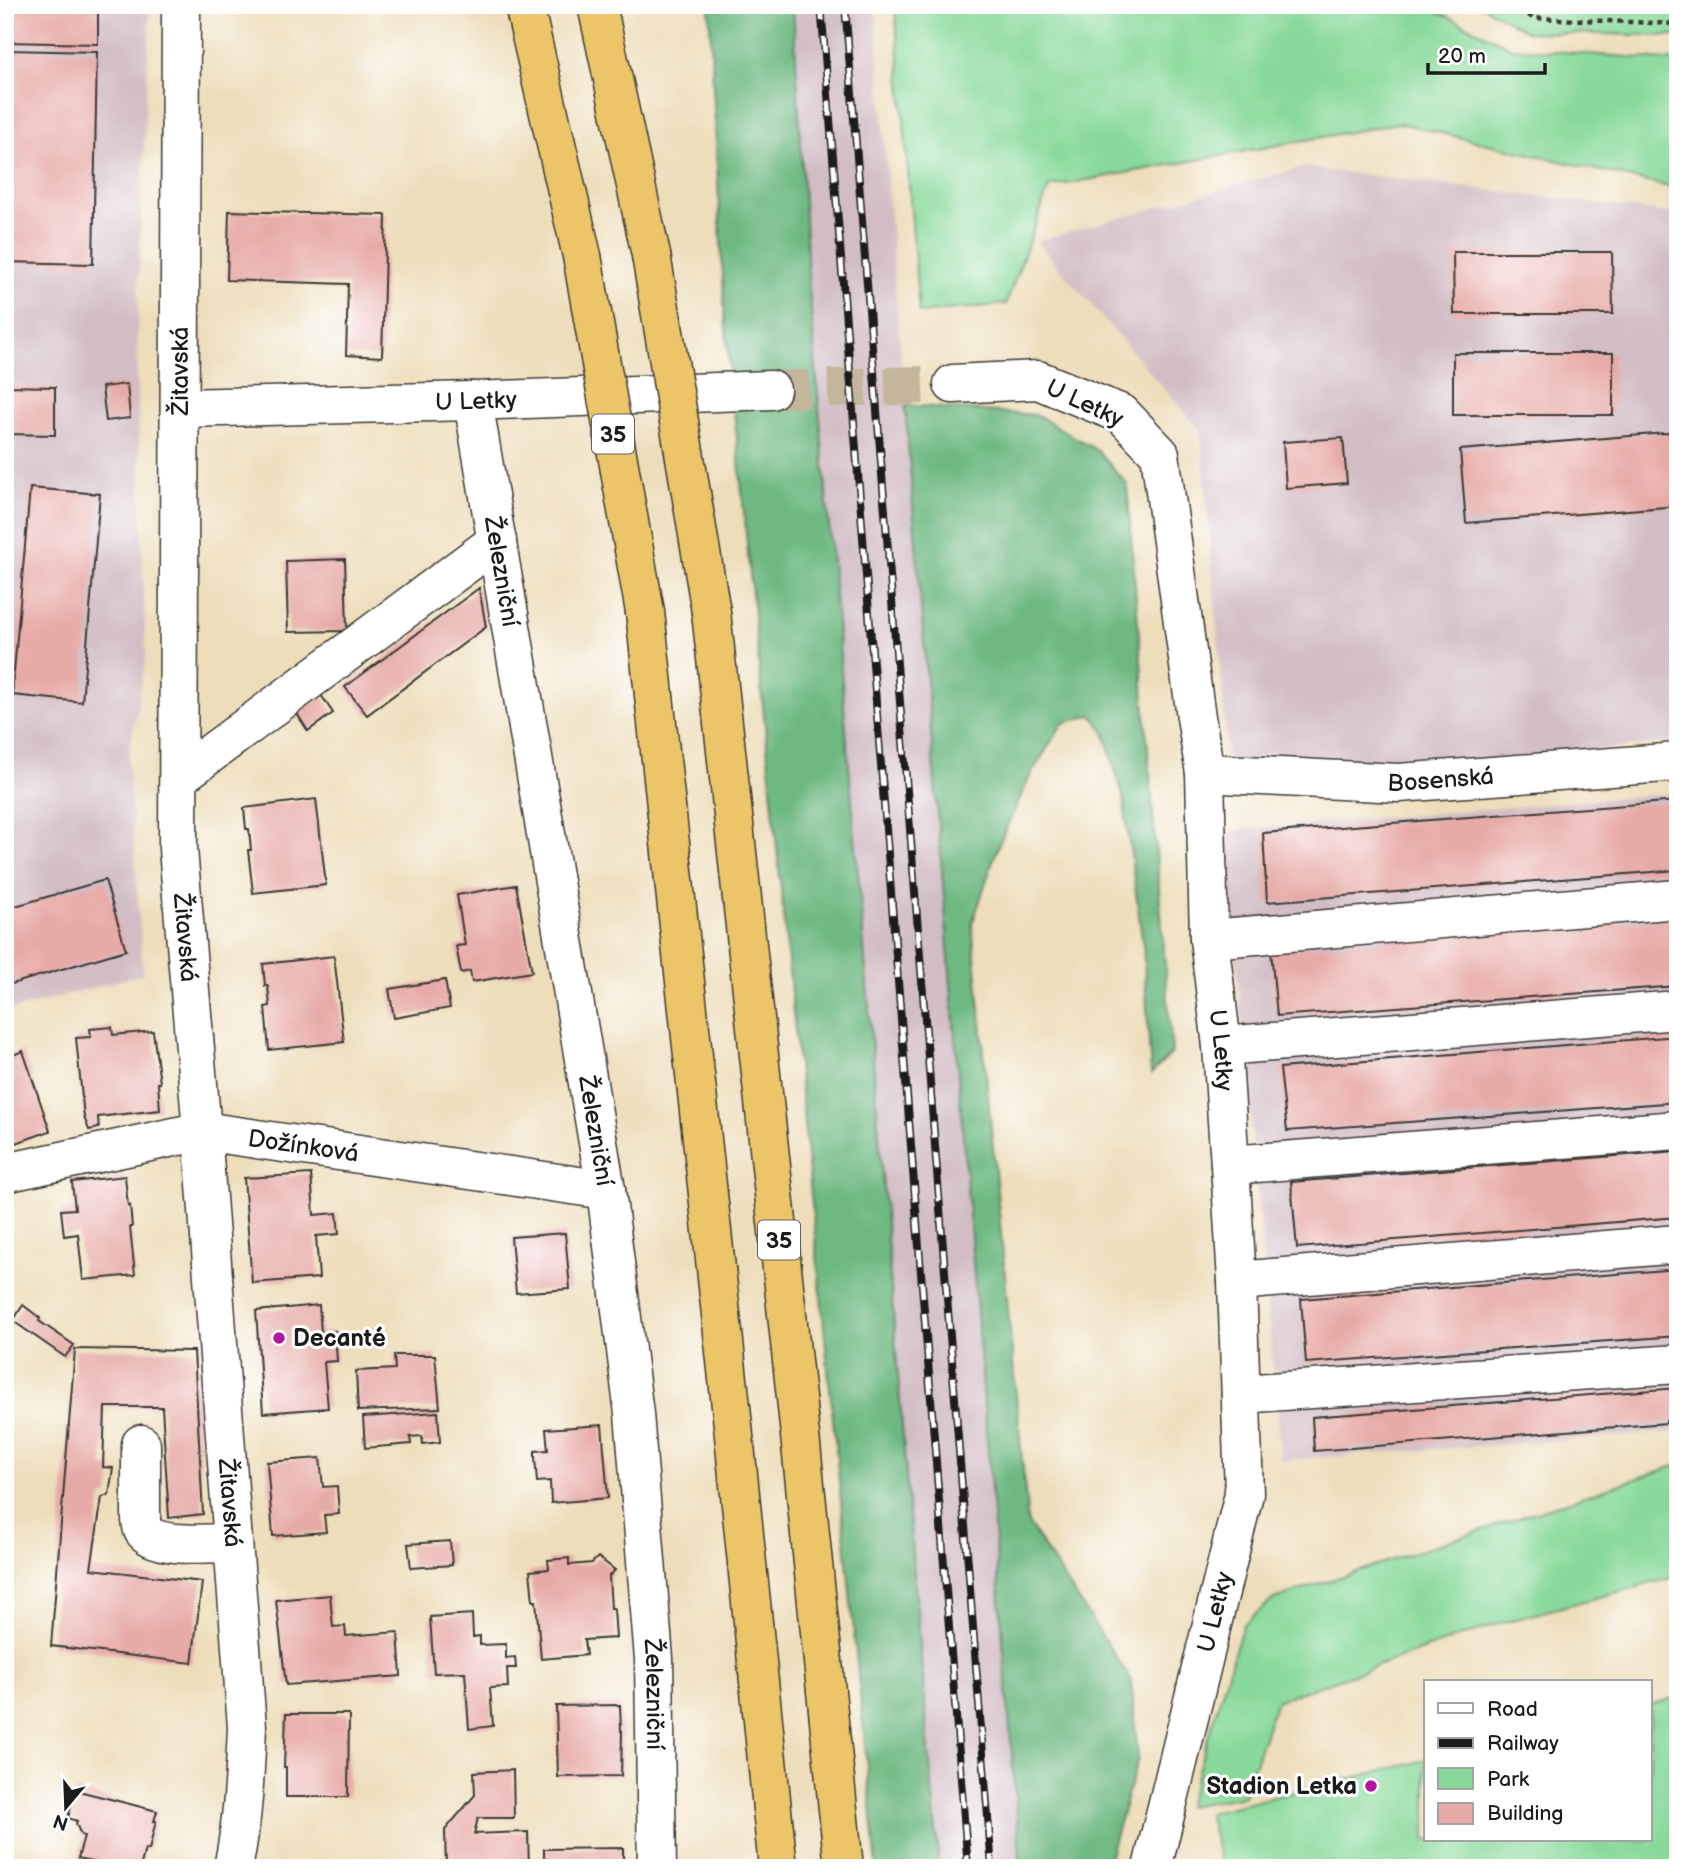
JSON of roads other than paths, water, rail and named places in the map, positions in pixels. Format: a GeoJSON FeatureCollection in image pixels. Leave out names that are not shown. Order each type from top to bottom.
{"type":"FeatureCollection","features":[{"type":"Feature","properties":{"kind":"highway","name":"35"},"geometry":{"type":"LineString","coordinates":[[524,5],[582,256],[645,612],[778,1868]]}},
{"type":"Feature","properties":{"kind":"highway","name":"35"},"geometry":{"type":"LineString","coordinates":[[597,5],[651,255],[711,612],[799,1416],[844,1868]]}},
{"type":"Feature","properties":{"kind":"street","name":"Žitavská"},"geometry":{"type":"LineString","coordinates":[[181,5],[178,849],[247,1727],[242,1812],[233,1868]]}},
{"type":"Feature","properties":{"kind":"street","name":"U Letky"},"geometry":{"type":"LineString","coordinates":[[953,384],[1038,380],[1122,414],[1160,454],[1205,773],[1209,939],[1222,1046],[1230,1165],[1244,1494],[1152,1868]]}},
{"type":"Feature","properties":{"kind":"street","name":"U Letky"},"geometry":{"type":"LineString","coordinates":[[180,408],[771,390]]}},
{"type":"Feature","properties":{"kind":"street","name":"Železniční"},"geometry":{"type":"LineString","coordinates":[[473,401],[606,1190],[634,1414],[654,1658],[657,1868]]}},
{"type":"Feature","properties":{"kind":"street"},"geometry":{"type":"LineString","coordinates":[[179,777],[497,541]]}},
{"type":"Feature","properties":{"kind":"street","name":"Bosenská"},"geometry":{"type":"LineString","coordinates":[[1205,773],[1399,783],[1678,762]]}},
{"type":"Feature","properties":{"kind":"street"},"geometry":{"type":"LineString","coordinates":[[1209,939],[1678,899]]}},
{"type":"Feature","properties":{"kind":"street"},"geometry":{"type":"LineString","coordinates":[[1222,1046],[1678,1010]]}},
{"type":"Feature","properties":{"kind":"street"},"geometry":{"type":"LineString","coordinates":[[1230,1165],[1678,1130]]}},
{"type":"Feature","properties":{"kind":"street","name":"Dožínková"},"geometry":{"type":"LineString","coordinates":[[5,1173],[202,1131],[606,1190]]}},
{"type":"Feature","properties":{"kind":"street"},"geometry":{"type":"LineString","coordinates":[[1237,1281],[1678,1244]]}},
{"type":"Feature","properties":{"kind":"street"},"geometry":{"type":"LineString","coordinates":[[1241,1394],[1678,1364]]}},
{"type":"Feature","properties":{"kind":"street"},"geometry":{"type":"LineString","coordinates":[[141,1444],[142,1529],[160,1541],[233,1543]]}},
{"type":"Feature","properties":{"kind":"tunnel"},"geometry":{"type":"LineString","coordinates":[[771,390],[953,384]]}},
{"type":"Feature","properties":{"kind":"railway"},"geometry":{"type":"LineString","coordinates":[[821,5],[968,1868]]}},
{"type":"Feature","properties":{"kind":"railway"},"geometry":{"type":"LineString","coordinates":[[845,5],[992,1868]]}},
{"type":"Feature","properties":{"kind":"place","name":"Decanté"},"geometry":{"type":"Point","coordinates":[279,1338]}},
{"type":"Feature","properties":{"kind":"place","name":"Stadion Letka"},"geometry":{"type":"Point","coordinates":[1371,1786]}}]}
